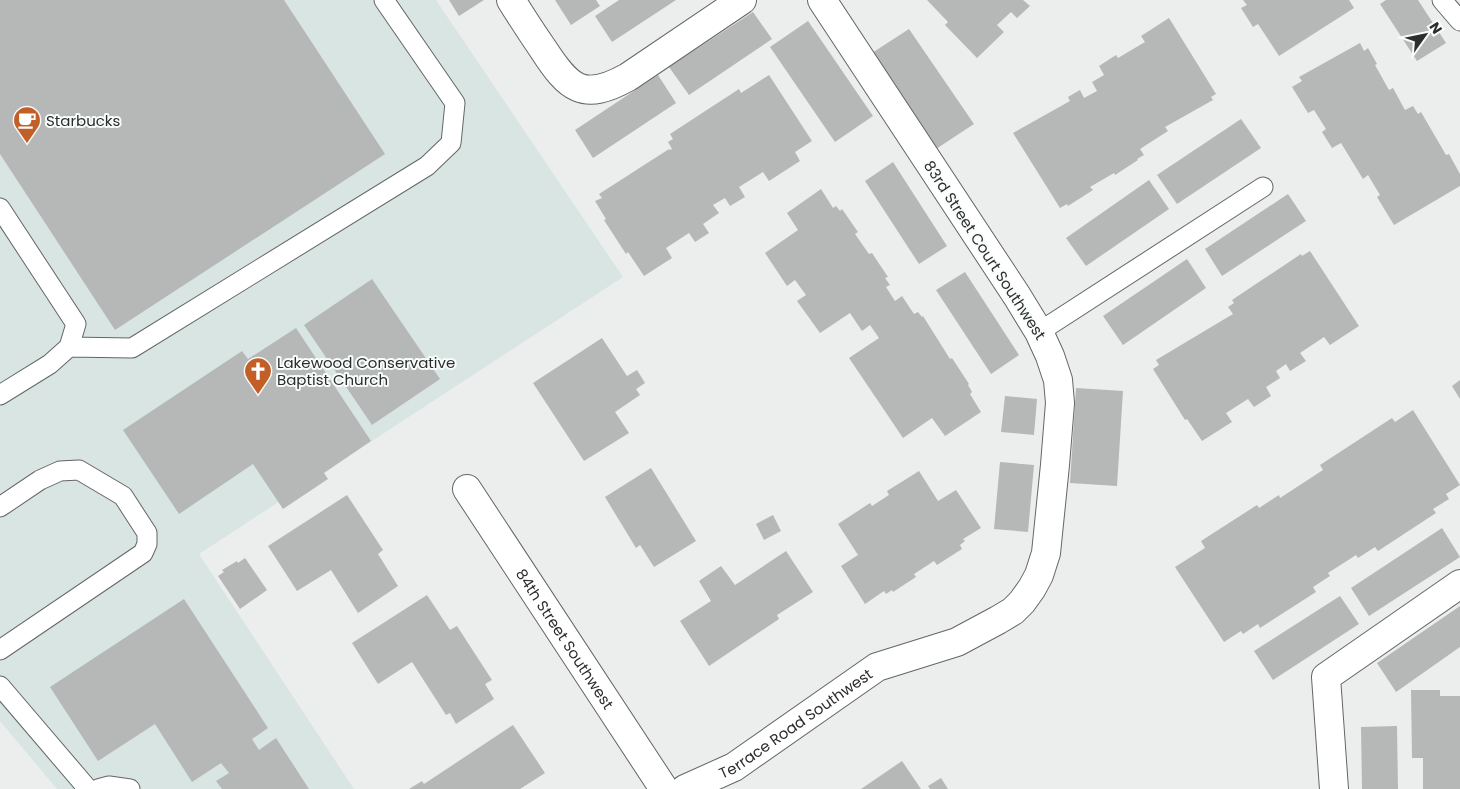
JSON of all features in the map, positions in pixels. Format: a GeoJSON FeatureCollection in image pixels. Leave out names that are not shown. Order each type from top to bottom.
{"type":"FeatureCollection","features":[{"type":"Feature","properties":{"kind":"street"},"geometry":{"type":"LineString","coordinates":[[510,0],[562,77],[577,87],[595,90],[612,85],[628,77],[742,0]]}},
{"type":"Feature","properties":{"kind":"street","name":"83rd Street Court Southwest"},"geometry":{"type":"LineString","coordinates":[[822,0],[1039,332],[1058,380],[1060,403],[1046,553],[1036,582],[1013,611],[957,642],[877,667]]}},
{"type":"Feature","properties":{"kind":"street","name":"84th Street Southwest"},"geometry":{"type":"LineString","coordinates":[[467,489],[664,789]]}},
{"type":"Feature","properties":{"kind":"street"},"geometry":{"type":"LineString","coordinates":[[1334,789],[1326,676],[1460,584]]}},
{"type":"Feature","properties":{"kind":"street","name":"Terrace Road Southwest"},"geometry":{"type":"LineString","coordinates":[[685,789],[734,767],[877,667]]}},
{"type":"Feature","properties":{"kind":"lane"},"geometry":{"type":"LineString","coordinates":[[69,347],[132,348],[427,166],[451,143],[455,103],[384,0]]}},
{"type":"Feature","properties":{"kind":"lane"},"geometry":{"type":"LineString","coordinates":[[1442,0],[1460,21]]}},
{"type":"Feature","properties":{"kind":"lane"},"geometry":{"type":"LineString","coordinates":[[1039,332],[1263,187]]}},
{"type":"Feature","properties":{"kind":"lane"},"geometry":{"type":"LineString","coordinates":[[0,208],[76,324],[69,347],[50,364],[0,395]]}},
{"type":"Feature","properties":{"kind":"lane"},"geometry":{"type":"LineString","coordinates":[[0,507],[40,480],[60,471],[79,470],[123,496],[147,533],[147,544],[143,553],[0,650]]}},
{"type":"Feature","properties":{"kind":"lane"},"geometry":{"type":"LineString","coordinates":[[0,686],[88,789]]}},
{"type":"Feature","properties":{"kind":"lane"},"geometry":{"type":"LineString","coordinates":[[98,789],[109,786],[130,789]]}},
{"type":"Feature","properties":{"kind":"shaded area"},"geometry":{"type":"Polygon","coordinates":[[[0,0],[436,0],[623,277],[199,554],[354,789],[57,789],[0,721],[0,0]]]}},
{"type":"Feature","properties":{"kind":"building"},"geometry":{"type":"Polygon","coordinates":[[[0,0],[284,0],[385,154],[115,330],[0,154],[0,0]]]}},
{"type":"Feature","properties":{"kind":"building"},"geometry":{"type":"Polygon","coordinates":[[[449,0],[484,0],[459,16],[449,0]]]}},
{"type":"Feature","properties":{"kind":"building"},"geometry":{"type":"Polygon","coordinates":[[[555,0],[596,0],[600,6],[571,25],[555,0]]]}},
{"type":"Feature","properties":{"kind":"building"},"geometry":{"type":"Polygon","coordinates":[[[619,0],[676,0],[612,42],[595,16],[619,0]]]}},
{"type":"Feature","properties":{"kind":"building"},"geometry":{"type":"Polygon","coordinates":[[[927,0],[1023,0],[1030,6],[1017,18],[1011,12],[997,25],[1004,32],[977,58],[945,25],[948,22],[927,0]]]}},
{"type":"Feature","properties":{"kind":"building"},"geometry":{"type":"Polygon","coordinates":[[[1243,0],[1349,0],[1354,8],[1279,56],[1258,24],[1253,27],[1241,8],[1247,5],[1243,0]]]}},
{"type":"Feature","properties":{"kind":"building"},"geometry":{"type":"Polygon","coordinates":[[[1386,0],[1418,0],[1446,43],[1417,61],[1380,4],[1386,0]]]}},
{"type":"Feature","properties":{"kind":"building"},"geometry":{"type":"Polygon","coordinates":[[[753,12],[772,39],[689,95],[669,67],[753,12]]]}},
{"type":"Feature","properties":{"kind":"building"},"geometry":{"type":"Polygon","coordinates":[[[1169,18],[1216,94],[1211,97],[1213,100],[1165,127],[1168,131],[1140,149],[1144,155],[1138,160],[1115,175],[1114,173],[1090,187],[1093,190],[1068,206],[1067,204],[1060,208],[1013,133],[1070,101],[1068,97],[1080,90],[1084,98],[1097,91],[1092,82],[1104,75],[1099,66],[1116,55],[1118,58],[1145,42],[1141,36],[1169,18]]]}},
{"type":"Feature","properties":{"kind":"building"},"geometry":{"type":"Polygon","coordinates":[[[808,21],[873,116],[835,142],[770,47],[808,21]]]}},
{"type":"Feature","properties":{"kind":"building"},"geometry":{"type":"Polygon","coordinates":[[[909,29],[974,124],[936,149],[872,53],[909,29]]]}},
{"type":"Feature","properties":{"kind":"building"},"geometry":{"type":"Polygon","coordinates":[[[1360,43],[1364,51],[1368,48],[1389,90],[1393,88],[1405,110],[1413,106],[1418,114],[1421,112],[1446,155],[1449,154],[1460,174],[1460,186],[1394,225],[1377,197],[1380,195],[1368,175],[1363,179],[1341,143],[1332,148],[1322,132],[1326,129],[1314,110],[1308,113],[1292,87],[1302,81],[1299,77],[1360,43]]]}},
{"type":"Feature","properties":{"kind":"building"},"geometry":{"type":"Polygon","coordinates":[[[658,75],[676,103],[593,158],[575,130],[658,75]]]}},
{"type":"Feature","properties":{"kind":"building"},"geometry":{"type":"Polygon","coordinates":[[[769,75],[812,141],[795,152],[800,161],[769,181],[763,172],[739,187],[745,197],[730,206],[725,198],[713,205],[719,213],[703,224],[709,233],[695,242],[689,233],[666,248],[672,258],[644,276],[628,252],[626,254],[604,220],[606,219],[595,201],[602,198],[599,194],[669,149],[672,149],[668,142],[673,139],[670,134],[739,89],[741,93],[769,75]]]}},
{"type":"Feature","properties":{"kind":"building"},"geometry":{"type":"Polygon","coordinates":[[[1241,119],[1261,148],[1177,204],[1157,175],[1241,119]]]}},
{"type":"Feature","properties":{"kind":"building"},"geometry":{"type":"Polygon","coordinates":[[[893,162],[947,246],[919,264],[865,181],[893,162]]]}},
{"type":"Feature","properties":{"kind":"building"},"geometry":{"type":"Polygon","coordinates":[[[1149,180],[1169,209],[1086,266],[1066,238],[1149,180]]]}},
{"type":"Feature","properties":{"kind":"building"},"geometry":{"type":"Polygon","coordinates":[[[821,189],[833,208],[836,206],[840,211],[842,209],[858,232],[855,234],[869,254],[872,253],[888,277],[885,278],[890,285],[886,287],[895,301],[902,296],[914,314],[918,312],[923,316],[950,359],[952,358],[969,384],[972,392],[970,394],[981,412],[945,436],[932,418],[903,438],[849,358],[879,338],[870,325],[862,331],[850,313],[820,333],[797,301],[806,295],[795,280],[787,286],[765,253],[798,230],[787,213],[821,189]]]}},
{"type":"Feature","properties":{"kind":"building"},"geometry":{"type":"Polygon","coordinates":[[[1288,194],[1306,221],[1222,276],[1205,249],[1288,194]]]}},
{"type":"Feature","properties":{"kind":"building"},"geometry":{"type":"Polygon","coordinates":[[[1310,251],[1359,326],[1330,345],[1324,337],[1300,353],[1306,361],[1290,371],[1286,364],[1276,371],[1280,378],[1266,387],[1271,396],[1254,407],[1248,399],[1226,413],[1232,422],[1202,441],[1187,419],[1185,420],[1153,369],[1159,365],[1156,360],[1233,314],[1228,307],[1234,303],[1232,300],[1301,254],[1302,256],[1310,251]]]}},
{"type":"Feature","properties":{"kind":"building"},"geometry":{"type":"Polygon","coordinates":[[[1187,259],[1206,288],[1123,345],[1103,316],[1187,259]]]}},
{"type":"Feature","properties":{"kind":"building"},"geometry":{"type":"Polygon","coordinates":[[[965,272],[1019,355],[991,374],[936,290],[965,272]]]}},
{"type":"Feature","properties":{"kind":"building"},"geometry":{"type":"Polygon","coordinates":[[[372,279],[440,379],[372,425],[304,325],[372,279]]]}},
{"type":"Feature","properties":{"kind":"building","name":"Lakewood Conservative Baptist Church"},"geometry":{"type":"Polygon","coordinates":[[[296,328],[371,441],[324,473],[328,479],[283,509],[253,464],[179,514],[123,430],[242,351],[248,359],[296,328]]]}},
{"type":"Feature","properties":{"kind":"building"},"geometry":{"type":"Polygon","coordinates":[[[602,338],[627,376],[637,370],[645,383],[636,389],[640,395],[615,412],[629,433],[584,461],[533,383],[602,338]]]}},
{"type":"Feature","properties":{"kind":"building"},"geometry":{"type":"Polygon","coordinates":[[[1460,380],[1460,399],[1452,386],[1460,380]]]}},
{"type":"Feature","properties":{"kind":"building"},"geometry":{"type":"Polygon","coordinates":[[[1076,388],[1123,391],[1117,486],[1070,483],[1076,388]]]}},
{"type":"Feature","properties":{"kind":"building"},"geometry":{"type":"Polygon","coordinates":[[[1005,396],[1037,399],[1034,435],[1001,432],[1005,396]]]}},
{"type":"Feature","properties":{"kind":"building"},"geometry":{"type":"Polygon","coordinates":[[[1413,410],[1460,485],[1446,494],[1449,499],[1433,509],[1436,513],[1378,551],[1375,547],[1358,558],[1356,555],[1328,573],[1330,576],[1313,587],[1316,592],[1260,628],[1258,624],[1243,634],[1241,631],[1224,642],[1175,567],[1205,548],[1201,541],[1257,505],[1259,508],[1279,495],[1280,498],[1323,470],[1320,465],[1392,418],[1395,422],[1413,410]]]}},
{"type":"Feature","properties":{"kind":"building"},"geometry":{"type":"Polygon","coordinates":[[[1000,462],[1034,465],[1028,532],[994,529],[1000,462]]]}},
{"type":"Feature","properties":{"kind":"building"},"geometry":{"type":"Polygon","coordinates":[[[651,468],[696,541],[654,567],[640,545],[636,548],[605,497],[651,468]]]}},
{"type":"Feature","properties":{"kind":"building"},"geometry":{"type":"Polygon","coordinates":[[[919,471],[938,501],[956,490],[981,528],[963,539],[965,541],[960,545],[962,549],[937,565],[934,561],[914,574],[916,577],[893,592],[892,590],[886,594],[884,591],[865,604],[841,566],[858,555],[838,524],[870,503],[872,506],[889,495],[887,491],[919,471]]]}},
{"type":"Feature","properties":{"kind":"building"},"geometry":{"type":"Polygon","coordinates":[[[347,495],[383,550],[378,554],[398,586],[358,613],[331,570],[297,591],[268,546],[347,495]]]}},
{"type":"Feature","properties":{"kind":"building"},"geometry":{"type":"Polygon","coordinates":[[[773,515],[781,531],[764,540],[756,524],[773,515]]]}},
{"type":"Feature","properties":{"kind":"building"},"geometry":{"type":"Polygon","coordinates":[[[1442,528],[1460,557],[1369,616],[1351,588],[1442,528]]]}},
{"type":"Feature","properties":{"kind":"building"},"geometry":{"type":"Polygon","coordinates":[[[786,551],[813,592],[777,615],[779,619],[709,666],[680,621],[711,601],[699,581],[721,566],[735,585],[786,551]]]}},
{"type":"Feature","properties":{"kind":"building"},"geometry":{"type":"Polygon","coordinates":[[[245,558],[267,590],[240,609],[218,576],[224,572],[222,570],[245,558]]]}},
{"type":"Feature","properties":{"kind":"building"},"geometry":{"type":"Polygon","coordinates":[[[427,595],[450,630],[457,626],[492,680],[485,684],[494,699],[456,724],[450,713],[446,715],[412,662],[378,684],[352,643],[427,595]]]}},
{"type":"Feature","properties":{"kind":"building"},"geometry":{"type":"Polygon","coordinates":[[[1340,596],[1359,624],[1273,680],[1254,651],[1340,596]]]}},
{"type":"Feature","properties":{"kind":"building"},"geometry":{"type":"Polygon","coordinates":[[[184,599],[268,728],[252,739],[259,750],[276,738],[309,789],[222,789],[216,781],[229,773],[221,763],[192,782],[155,724],[98,761],[50,687],[184,599]]]}},
{"type":"Feature","properties":{"kind":"building"},"geometry":{"type":"Polygon","coordinates":[[[1460,606],[1460,647],[1396,692],[1377,663],[1460,606]]]}},
{"type":"Feature","properties":{"kind":"building"},"geometry":{"type":"Polygon","coordinates":[[[1411,690],[1440,690],[1440,696],[1460,696],[1460,789],[1423,789],[1423,758],[1412,758],[1411,690]]]}},
{"type":"Feature","properties":{"kind":"building"},"geometry":{"type":"Polygon","coordinates":[[[513,725],[545,773],[520,789],[409,789],[422,781],[424,784],[513,725]]]}},
{"type":"Feature","properties":{"kind":"building"},"geometry":{"type":"Polygon","coordinates":[[[1397,726],[1398,789],[1362,789],[1361,727],[1397,726]]]}},
{"type":"Feature","properties":{"kind":"building"},"geometry":{"type":"Polygon","coordinates":[[[902,761],[921,789],[861,789],[902,761]]]}},
{"type":"Feature","properties":{"kind":"building"},"geometry":{"type":"Polygon","coordinates":[[[941,778],[948,789],[930,789],[928,786],[941,778]]]}},
{"type":"Feature","properties":{"kind":"place","name":"Starbucks"},"geometry":{"type":"Point","coordinates":[27,144]}},
{"type":"Feature","properties":{"kind":"place","name":"Lakewood Conservative Baptist Church"},"geometry":{"type":"Point","coordinates":[258,395]}}]}
